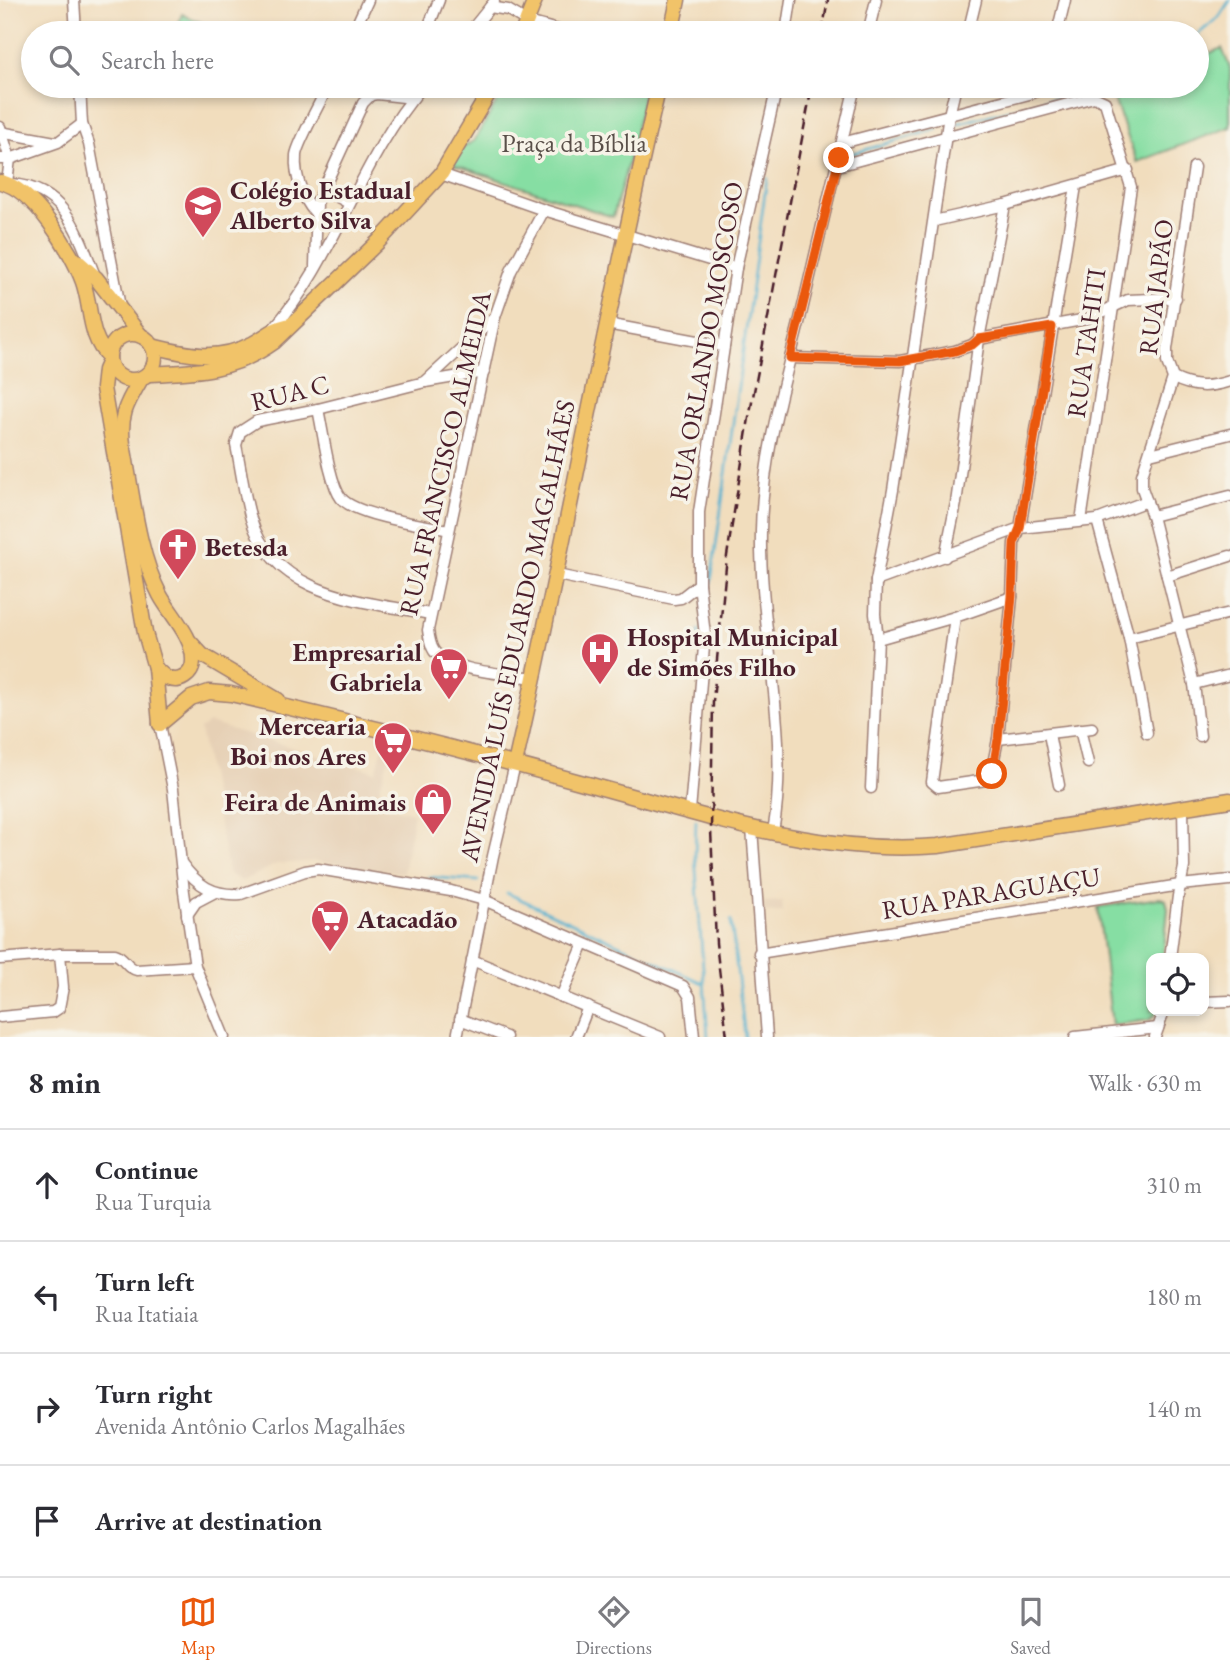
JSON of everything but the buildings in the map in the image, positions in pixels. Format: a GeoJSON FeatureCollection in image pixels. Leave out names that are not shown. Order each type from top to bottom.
{"type":"FeatureCollection","features":[{"type":"Feature","properties":{"kind":"main road"},"geometry":{"type":"LineString","coordinates":[[527,21],[535,0]]}},
{"type":"Feature","properties":{"kind":"main road"},"geometry":{"type":"LineString","coordinates":[[674,21],[678,0]]}},
{"type":"Feature","properties":{"kind":"main road"},"geometry":{"type":"LineString","coordinates":[[6,183],[43,214],[71,256],[87,297],[97,344],[109,359],[117,376],[133,381],[145,377],[197,372],[241,362],[274,342],[292,325],[379,241],[441,174],[486,98]]}},
{"type":"Feature","properties":{"kind":"main road","name":"AVENIDA LUÍS EDUARDO MAGALHÃES"},"geometry":{"type":"LineString","coordinates":[[515,764],[557,575],[624,235],[656,98]]}},
{"type":"Feature","properties":{"kind":"main road"},"geometry":{"type":"LineString","coordinates":[[71,256],[96,278],[141,336],[152,346],[188,355],[223,355],[256,343],[273,329],[292,325]]}},
{"type":"Feature","properties":{"kind":"main road"},"geometry":{"type":"LineString","coordinates":[[141,336],[133,334],[119,338],[114,343],[105,370],[103,388],[145,634],[155,668],[160,724]]}},
{"type":"Feature","properties":{"kind":"main road"},"geometry":{"type":"LineString","coordinates":[[152,346],[155,360],[125,408],[122,419],[123,444],[151,576],[187,638],[202,655],[291,708]]}},
{"type":"Feature","properties":{"kind":"main road"},"geometry":{"type":"LineString","coordinates":[[155,668],[167,678],[175,680],[183,679],[190,673],[194,662],[187,638]]}},
{"type":"Feature","properties":{"kind":"main road"},"geometry":{"type":"LineString","coordinates":[[237,677],[244,697]]}},
{"type":"Feature","properties":{"kind":"main road"},"geometry":{"type":"LineString","coordinates":[[160,724],[191,698],[209,692],[244,697],[515,764],[752,828],[827,842],[900,849],[999,837],[1230,800]]}},
{"type":"Feature","properties":{"kind":"street"},"geometry":{"type":"LineString","coordinates":[[74,0],[75,21]]}},
{"type":"Feature","properties":{"kind":"street"},"geometry":{"type":"LineString","coordinates":[[358,21],[368,0]]}},
{"type":"Feature","properties":{"kind":"street"},"geometry":{"type":"LineString","coordinates":[[431,21],[439,0]]}},
{"type":"Feature","properties":{"kind":"street"},"geometry":{"type":"LineString","coordinates":[[788,21],[791,0]]}},
{"type":"Feature","properties":{"kind":"street"},"geometry":{"type":"LineString","coordinates":[[871,21],[876,0]]}},
{"type":"Feature","properties":{"kind":"street"},"geometry":{"type":"LineString","coordinates":[[971,21],[976,0]]}},
{"type":"Feature","properties":{"kind":"street"},"geometry":{"type":"LineString","coordinates":[[1060,21],[1065,0]]}},
{"type":"Feature","properties":{"kind":"street"},"geometry":{"type":"LineString","coordinates":[[479,21],[493,3],[508,10],[519,21]]}},
{"type":"Feature","properties":{"kind":"street"},"geometry":{"type":"LineString","coordinates":[[81,98],[82,124],[89,144],[121,310]]}},
{"type":"Feature","properties":{"kind":"street"},"geometry":{"type":"LineString","coordinates":[[322,98],[296,154],[302,192],[315,213],[326,221],[340,221]]}},
{"type":"Feature","properties":{"kind":"street"},"geometry":{"type":"LineString","coordinates":[[315,268],[317,203],[366,98]]}},
{"type":"Feature","properties":{"kind":"street"},"geometry":{"type":"LineString","coordinates":[[273,329],[302,292],[399,114],[404,98]]}},
{"type":"Feature","properties":{"kind":"street","name":"RUA ORLANDO MOSCOSO"},"geometry":{"type":"LineString","coordinates":[[700,814],[693,761],[705,635],[699,584],[699,512],[736,268],[774,98]]}},
{"type":"Feature","properties":{"kind":"street"},"geometry":{"type":"LineString","coordinates":[[773,832],[778,797],[778,758],[761,532],[769,455],[852,98]]}},
{"type":"Feature","properties":{"kind":"street"},"geometry":{"type":"LineString","coordinates":[[871,789],[878,639],[875,614],[876,581],[893,490],[953,98]]}},
{"type":"Feature","properties":{"kind":"street"},"geometry":{"type":"LineString","coordinates":[[842,143],[1014,98]]}},
{"type":"Feature","properties":{"kind":"street","name":"RUA TAHITI"},"geometry":{"type":"LineString","coordinates":[[947,136],[1090,98]]}},
{"type":"Feature","properties":{"kind":"street","name":"RUA TAHITI"},"geometry":{"type":"LineString","coordinates":[[1081,521],[1131,187],[1107,106],[1098,98]]}},
{"type":"Feature","properties":{"kind":"street"},"geometry":{"type":"LineString","coordinates":[[5,159],[58,142],[82,124]]}},
{"type":"Feature","properties":{"kind":"street"},"geometry":{"type":"LineString","coordinates":[[58,142],[1,130],[6,183],[49,195],[61,206],[71,221],[96,278]]}},
{"type":"Feature","properties":{"kind":"street"},"geometry":{"type":"LineString","coordinates":[[837,166],[947,136]]}},
{"type":"Feature","properties":{"kind":"street","name":"RUA JAPÃO"},"geometry":{"type":"LineString","coordinates":[[1194,167],[1167,349],[1167,362],[1173,378],[1142,475],[1142,488],[1152,516],[1194,684],[1200,736]]}},
{"type":"Feature","properties":{"kind":"street"},"geometry":{"type":"LineString","coordinates":[[934,220],[1005,205],[1128,170]]}},
{"type":"Feature","properties":{"kind":"street"},"geometry":{"type":"LineString","coordinates":[[441,174],[544,210],[736,268]]}},
{"type":"Feature","properties":{"kind":"street"},"geometry":{"type":"LineString","coordinates":[[955,617],[932,782],[940,787],[989,779],[992,774],[1012,597],[1014,543],[1020,528],[1076,186]]}},
{"type":"Feature","properties":{"kind":"street"},"geometry":{"type":"LineString","coordinates":[[323,189],[349,203]]}},
{"type":"Feature","properties":{"kind":"street"},"geometry":{"type":"LineString","coordinates":[[945,556],[956,503],[979,339],[1005,205]]}},
{"type":"Feature","properties":{"kind":"street","name":"RUA FRANCISCO ALMEIDA"},"geometry":{"type":"LineString","coordinates":[[534,678],[464,667],[440,658],[433,650],[428,630],[495,317],[511,271],[544,210]]}},
{"type":"Feature","properties":{"kind":"street"},"geometry":{"type":"LineString","coordinates":[[790,358],[880,362],[912,358],[966,348],[979,339],[1087,319],[1114,304],[1128,300],[1176,298]]}},
{"type":"Feature","properties":{"kind":"street"},"geometry":{"type":"LineString","coordinates":[[425,382],[495,317]]}},
{"type":"Feature","properties":{"kind":"street"},"geometry":{"type":"LineString","coordinates":[[607,324],[724,346]]}},
{"type":"Feature","properties":{"kind":"street","name":"RUA C"},"geometry":{"type":"LineString","coordinates":[[430,614],[320,590],[287,571],[260,538],[251,520],[237,439],[245,428],[257,421],[318,409],[425,382],[484,372]]}},
{"type":"Feature","properties":{"kind":"street"},"geometry":{"type":"LineString","coordinates":[[1173,378],[1196,387],[1217,386],[1230,381]]}},
{"type":"Feature","properties":{"kind":"street"},"geometry":{"type":"LineString","coordinates":[[318,409],[334,481],[342,500],[361,511],[449,530]]}},
{"type":"Feature","properties":{"kind":"street"},"geometry":{"type":"LineString","coordinates":[[1150,454],[1230,434]]}},
{"type":"Feature","properties":{"kind":"street"},"geometry":{"type":"LineString","coordinates":[[1152,516],[1230,496]]}},
{"type":"Feature","properties":{"kind":"street"},"geometry":{"type":"LineString","coordinates":[[876,581],[1020,528],[1097,520],[1147,501]]}},
{"type":"Feature","properties":{"kind":"street"},"geometry":{"type":"LineString","coordinates":[[1097,520],[1129,639],[1147,733]]}},
{"type":"Feature","properties":{"kind":"street"},"geometry":{"type":"LineString","coordinates":[[1167,576],[1230,556]]}},
{"type":"Feature","properties":{"kind":"street"},"geometry":{"type":"LineString","coordinates":[[557,575],[674,599],[681,598],[699,584]]}},
{"type":"Feature","properties":{"kind":"street"},"geometry":{"type":"LineString","coordinates":[[878,639],[1012,597]]}},
{"type":"Feature","properties":{"kind":"street"},"geometry":{"type":"LineString","coordinates":[[1129,639],[1230,613]]}},
{"type":"Feature","properties":{"kind":"street"},"geometry":{"type":"LineString","coordinates":[[1194,684],[1230,675]]}},
{"type":"Feature","properties":{"kind":"street"},"geometry":{"type":"LineString","coordinates":[[160,724],[173,789],[195,966],[225,1037]]}},
{"type":"Feature","properties":{"kind":"street"},"geometry":{"type":"LineString","coordinates":[[998,739],[1086,729],[1088,763]]}},
{"type":"Feature","properties":{"kind":"street"},"geometry":{"type":"LineString","coordinates":[[1049,734],[1059,785]]}},
{"type":"Feature","properties":{"kind":"street","name":"AVENIDA LUÍS EDUARDO MAGALHÃES"},"geometry":{"type":"LineString","coordinates":[[457,1037],[515,764]]}},
{"type":"Feature","properties":{"kind":"street"},"geometry":{"type":"LineString","coordinates":[[1171,953],[1185,855],[1183,807]]}},
{"type":"Feature","properties":{"kind":"street"},"geometry":{"type":"LineString","coordinates":[[752,828],[766,1037]]}},
{"type":"Feature","properties":{"kind":"street"},"geometry":{"type":"LineString","coordinates":[[181,864],[193,880],[215,892],[240,894],[318,869],[452,891],[484,900],[683,986],[690,997],[694,1037]]}},
{"type":"Feature","properties":{"kind":"street","name":"RUA PARAGUAÇU"},"geometry":{"type":"LineString","coordinates":[[759,953],[1180,885],[1230,880]]}},
{"type":"Feature","properties":{"kind":"street"},"geometry":{"type":"LineString","coordinates":[[187,915],[195,902],[215,892]]}},
{"type":"Feature","properties":{"kind":"street"},"geometry":{"type":"LineString","coordinates":[[561,996],[584,944]]}},
{"type":"Feature","properties":{"kind":"street"},"geometry":{"type":"LineString","coordinates":[[0,959],[60,954],[115,954],[136,970],[195,966]]}},
{"type":"Feature","properties":{"kind":"street"},"geometry":{"type":"LineString","coordinates":[[0,1017],[47,1013],[59,1008],[63,987],[60,954]]}},
{"type":"Feature","properties":{"kind":"street"},"geometry":{"type":"LineString","coordinates":[[472,960],[660,1037]]}},
{"type":"Feature","properties":{"kind":"street"},"geometry":{"type":"LineString","coordinates":[[1209,1002],[1230,1000]]}},
{"type":"Feature","properties":{"kind":"street"},"geometry":{"type":"LineString","coordinates":[[576,1037],[588,1007]]}},
{"type":"Feature","properties":{"kind":"street"},"geometry":{"type":"LineString","coordinates":[[460,1019],[506,1037]]}},
{"type":"Feature","properties":{"kind":"street"},"geometry":{"type":"LineString","coordinates":[[1075,1037],[1156,1032]]}},
{"type":"Feature","properties":{"kind":"shaded area"},"geometry":{"type":"Polygon","coordinates":[[[209,723],[376,772],[383,747],[392,747],[375,804],[414,813],[403,873],[315,861],[277,864],[242,881],[229,874],[200,729],[209,723]]]}},
{"type":"Feature","properties":{"kind":"shaded area"},"geometry":{"type":"Polygon","coordinates":[[[782,901],[782,912],[762,913],[763,902],[782,901]]]}},
{"type":"Feature","properties":{"kind":"green space"},"geometry":{"type":"Polygon","coordinates":[[[182,14],[197,21],[179,21],[182,14]]]}},
{"type":"Feature","properties":{"kind":"green space"},"geometry":{"type":"Polygon","coordinates":[[[1222,48],[1230,68],[1230,127],[1137,162],[1114,98],[1209,98],[1209,53],[1222,48]]]}},
{"type":"Feature","properties":{"kind":"green space","name":"Praça da Bíblia"},"geometry":{"type":"Polygon","coordinates":[[[499,98],[643,98],[634,142],[613,217],[452,164],[459,149],[474,141],[499,98]]]}},
{"type":"Feature","properties":{"kind":"green space"},"geometry":{"type":"Polygon","coordinates":[[[1160,898],[1166,900],[1168,909],[1164,953],[1146,953],[1146,1016],[1154,1016],[1149,1020],[1112,1025],[1098,907],[1160,898]]]}},
{"type":"Feature","properties":{"kind":"waterway"},"geometry":{"type":"LineString","coordinates":[[1209,25],[1219,17],[1230,0]]}},
{"type":"Feature","properties":{"kind":"waterway"},"geometry":{"type":"LineString","coordinates":[[952,125],[1055,98]]}},
{"type":"Feature","properties":{"kind":"waterway"},"geometry":{"type":"LineString","coordinates":[[847,155],[937,129]]}},
{"type":"Feature","properties":{"kind":"waterway"},"geometry":{"type":"LineString","coordinates":[[708,603],[767,178]]}},
{"type":"Feature","properties":{"kind":"waterway"},"geometry":{"type":"LineString","coordinates":[[699,631],[699,649]]}},
{"type":"Feature","properties":{"kind":"waterway"},"geometry":{"type":"LineString","coordinates":[[696,820],[695,856],[708,1037]]}},
{"type":"Feature","properties":{"kind":"waterway"},"geometry":{"type":"LineString","coordinates":[[429,877],[478,881]]}},
{"type":"Feature","properties":{"kind":"waterway"},"geometry":{"type":"LineString","coordinates":[[507,893],[703,983]]}},
{"type":"Feature","properties":{"kind":"waterway"},"geometry":{"type":"LineString","coordinates":[[731,921],[745,1037]]}},
{"type":"Feature","properties":{"kind":"railway"},"geometry":{"type":"LineString","coordinates":[[824,21],[828,0]]}},
{"type":"Feature","properties":{"kind":"railway"},"geometry":{"type":"LineString","coordinates":[[727,1037],[716,943],[711,830],[713,701],[727,556],[749,418],[810,98]]}},
{"type":"Feature","properties":{"kind":"place","name":"Colégio Estadual Alberto Silva"},"geometry":{"type":"Point","coordinates":[203,239]}},
{"type":"Feature","properties":{"kind":"place","name":"Betesda"},"geometry":{"type":"Point","coordinates":[178,581]}},
{"type":"Feature","properties":{"kind":"place","name":"Hospital Municipal de Simões Filho"},"geometry":{"type":"Point","coordinates":[600,686]}},
{"type":"Feature","properties":{"kind":"place","name":"Empresarial Gabriela"},"geometry":{"type":"Point","coordinates":[449,701]}},
{"type":"Feature","properties":{"kind":"place","name":"Mercearia Boi nos Ares"},"geometry":{"type":"Point","coordinates":[393,775]}},
{"type":"Feature","properties":{"kind":"place","name":"Feira de Animais"},"geometry":{"type":"Point","coordinates":[433,836]}},
{"type":"Feature","properties":{"kind":"place","name":"Atacadão"},"geometry":{"type":"Point","coordinates":[330,953]}},
{"type":"Feature","properties":{"kind":"route"},"geometry":{"type":"LineString","coordinates":[[839,158],[790,358],[900,361],[966,348],[979,339],[1052,327],[1020,528],[1014,543],[1012,597],[992,774]]}}]}
